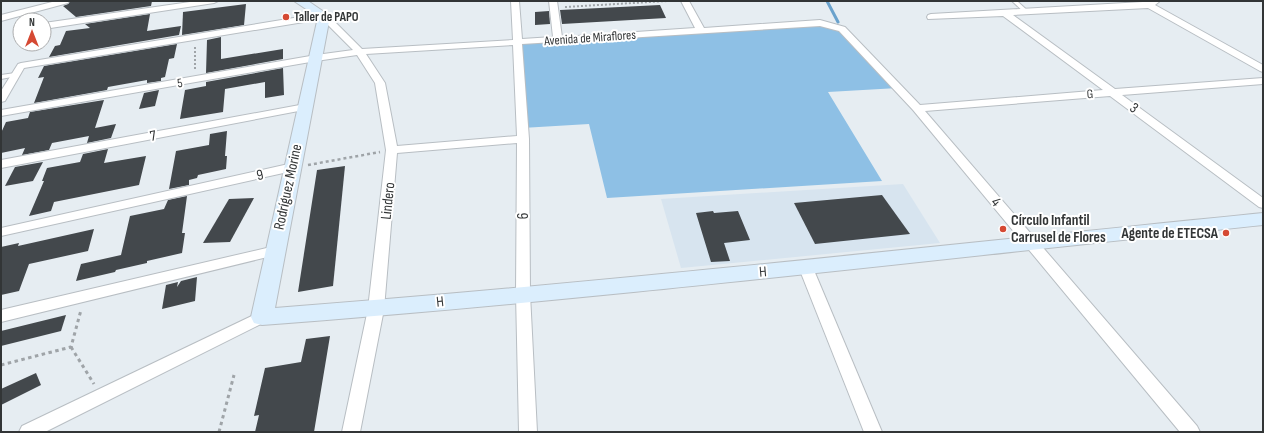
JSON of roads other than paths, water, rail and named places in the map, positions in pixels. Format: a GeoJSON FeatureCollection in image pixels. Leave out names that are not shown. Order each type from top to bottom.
{"type":"FeatureCollection","features":[{"type":"Feature","properties":{"kind":"street"},"geometry":{"type":"LineString","coordinates":[[1,18],[65,1]]}},
{"type":"Feature","properties":{"kind":"street"},"geometry":{"type":"LineString","coordinates":[[52,25],[214,1]]}},
{"type":"Feature","properties":{"kind":"street","name":"6"},"geometry":{"type":"LineString","coordinates":[[515,1],[523,139],[523,294],[528,432]]}},
{"type":"Feature","properties":{"kind":"street"},"geometry":{"type":"LineString","coordinates":[[684,1],[701,31]]}},
{"type":"Feature","properties":{"kind":"street","name":"Lindero"},"geometry":{"type":"LineString","coordinates":[[306,2],[324,16],[360,52],[380,83],[392,150],[376,309],[351,432]]}},
{"type":"Feature","properties":{"kind":"street"},"geometry":{"type":"LineString","coordinates":[[931,17],[1027,12],[1149,2],[1263,69]]}},
{"type":"Feature","properties":{"kind":"street"},"geometry":{"type":"LineString","coordinates":[[554,4],[558,41]]}},
{"type":"Feature","properties":{"kind":"street"},"geometry":{"type":"LineString","coordinates":[[43,12],[46,6]]}},
{"type":"Feature","properties":{"kind":"street","name":"3"},"geometry":{"type":"LineString","coordinates":[[1005,13],[1263,204]]}},
{"type":"Feature","properties":{"kind":"street"},"geometry":{"type":"LineString","coordinates":[[1,99],[21,66],[324,16]]}},
{"type":"Feature","properties":{"kind":"street","name":"Rodríguez Morine"},"geometry":{"type":"LineString","coordinates":[[262,317],[324,16]]}},
{"type":"Feature","properties":{"kind":"street","name":"Avenida de Miraflores"},"geometry":{"type":"LineString","coordinates":[[360,52],[558,41],[820,23]]}},
{"type":"Feature","properties":{"kind":"street","name":"4"},"geometry":{"type":"LineString","coordinates":[[820,23],[842,29],[917,108],[1191,432]]}},
{"type":"Feature","properties":{"kind":"street","name":"5"},"geometry":{"type":"LineString","coordinates":[[1,114],[316,58],[360,52]]}},
{"type":"Feature","properties":{"kind":"street","name":"G"},"geometry":{"type":"LineString","coordinates":[[917,108],[1263,81]]}},
{"type":"Feature","properties":{"kind":"street","name":"7"},"geometry":{"type":"LineString","coordinates":[[1,164],[305,107]]}},
{"type":"Feature","properties":{"kind":"street"},"geometry":{"type":"LineString","coordinates":[[392,150],[523,139]]}},
{"type":"Feature","properties":{"kind":"street","name":"9"},"geometry":{"type":"LineString","coordinates":[[1,232],[293,168]]}},
{"type":"Feature","properties":{"kind":"street","name":"H"},"geometry":{"type":"LineString","coordinates":[[262,317],[376,309],[806,268],[1030,242],[1263,219]]}},
{"type":"Feature","properties":{"kind":"street"},"geometry":{"type":"LineString","coordinates":[[1,316],[275,251]]}},
{"type":"Feature","properties":{"kind":"street"},"geometry":{"type":"LineString","coordinates":[[806,268],[873,432]]}},
{"type":"Feature","properties":{"kind":"street"},"geometry":{"type":"LineString","coordinates":[[28,432],[100,395],[262,317]]}},
{"type":"Feature","properties":{"kind":"lane"},"geometry":{"type":"LineString","coordinates":[[1014,1],[1027,12]]}},
{"type":"Feature","properties":{"kind":"lane"},"geometry":{"type":"LineString","coordinates":[[1,77],[15,75]]}},
{"type":"Feature","properties":{"kind":"waterway"},"geometry":{"type":"LineString","coordinates":[[827,1],[838,22]]}},
{"type":"Feature","properties":{"kind":"place","name":"Taller de PAPO"},"geometry":{"type":"Point","coordinates":[286,17]}},
{"type":"Feature","properties":{"kind":"place","name":"Círculo Infantil Carrusel de Flores"},"geometry":{"type":"Point","coordinates":[1003,229]}},
{"type":"Feature","properties":{"kind":"place","name":"Agente de ETECSA"},"geometry":{"type":"Point","coordinates":[1226,233]}}]}
